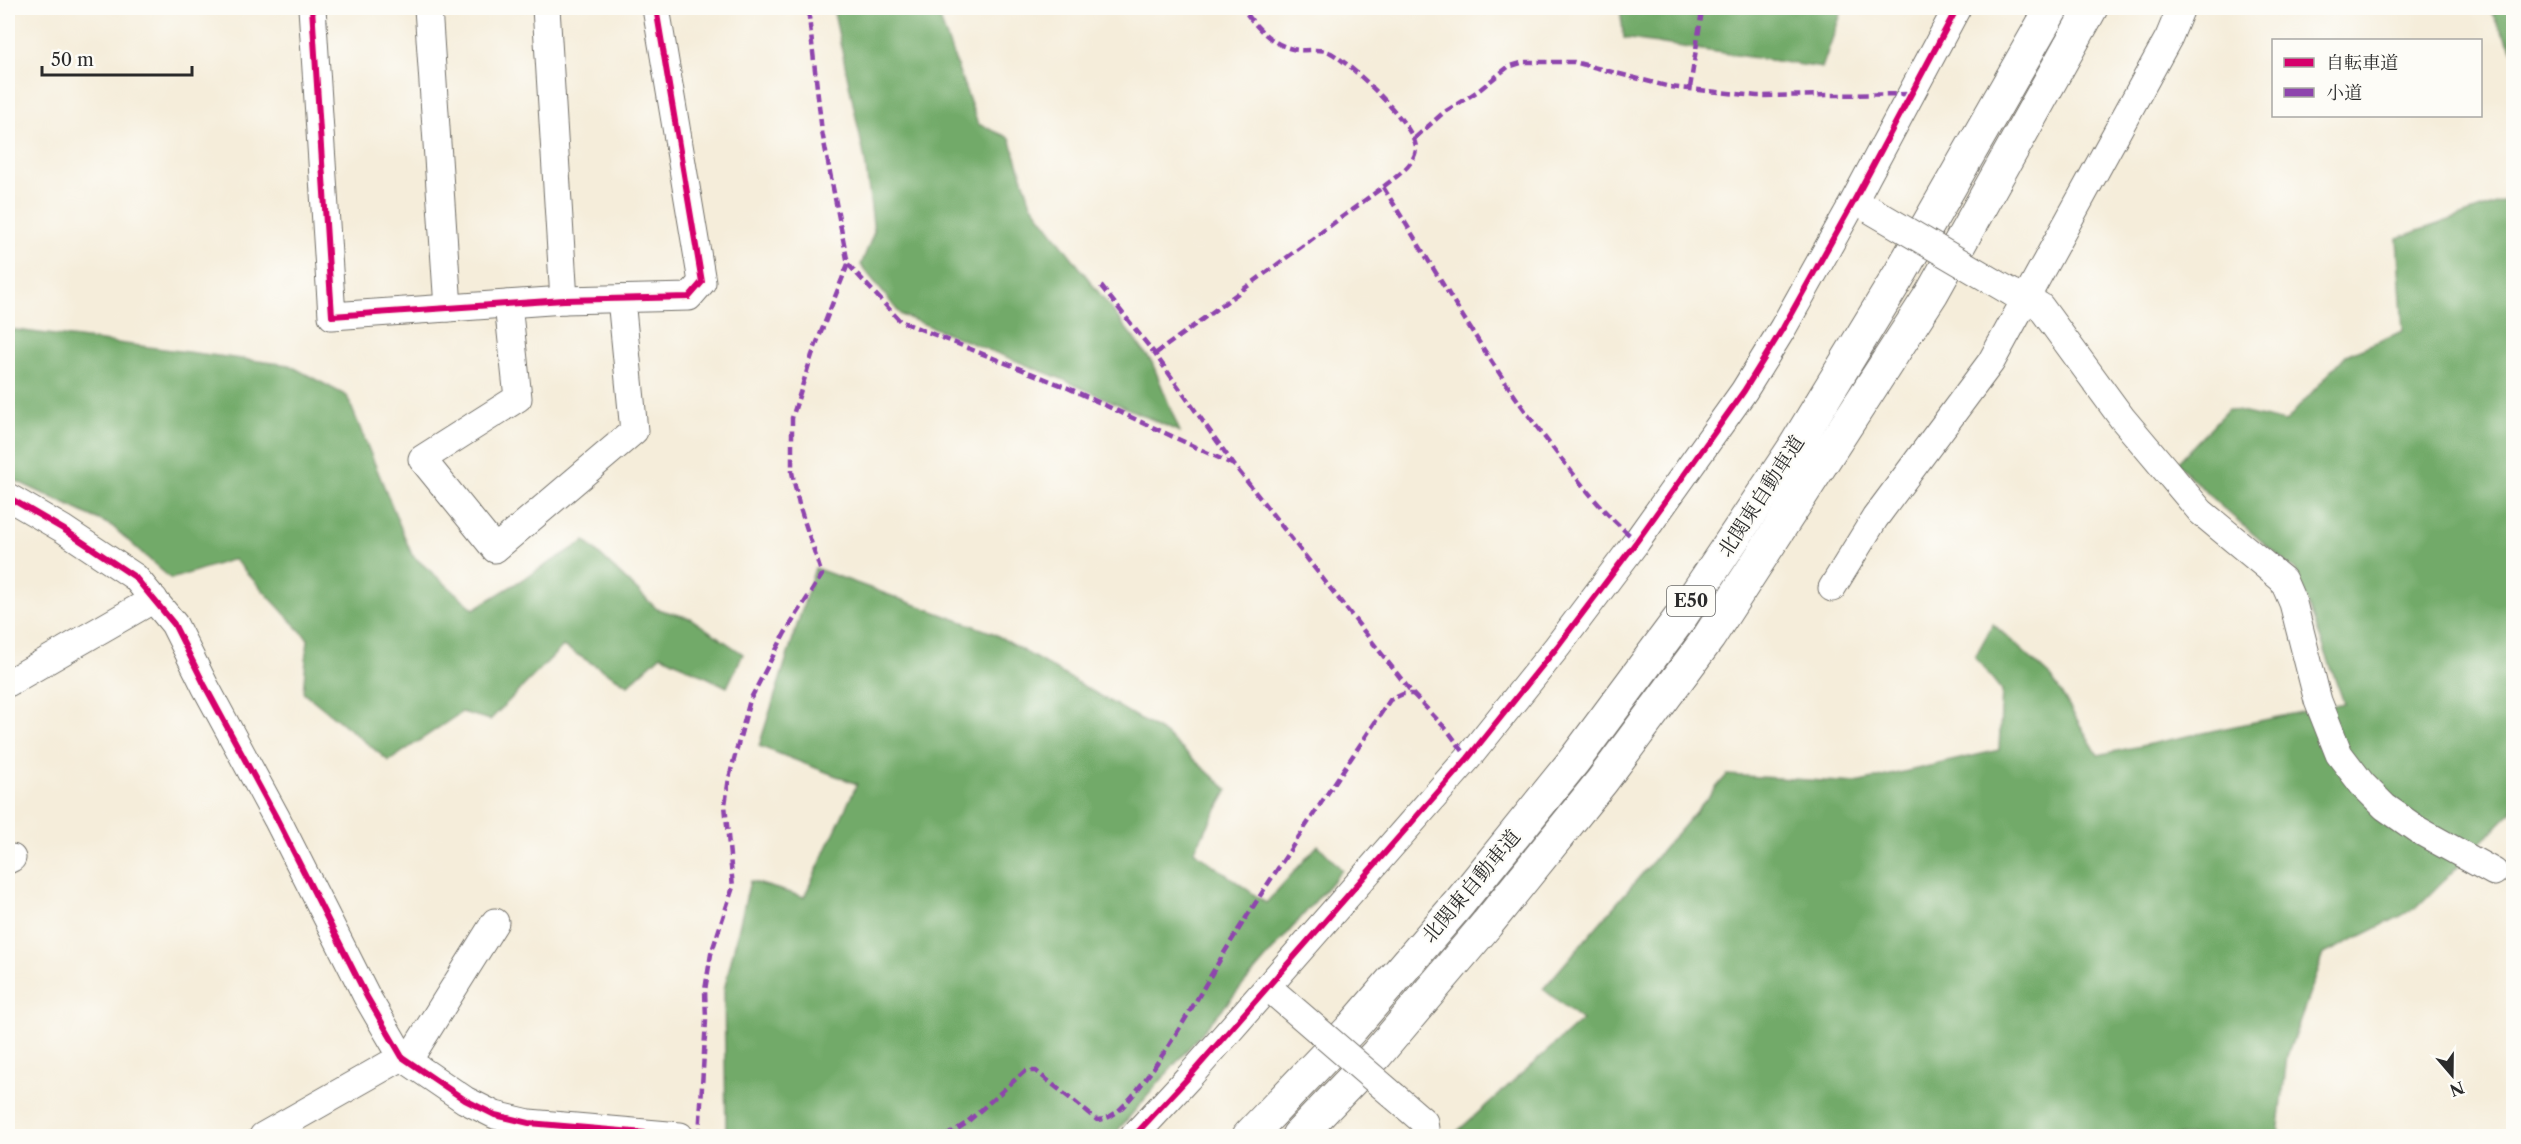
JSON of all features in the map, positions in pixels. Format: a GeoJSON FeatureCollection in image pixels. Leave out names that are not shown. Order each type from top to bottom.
{"type":"FeatureCollection","features":[{"type":"Feature","properties":{"kind":"highway","name":"北関東自動車道"},"geometry":{"type":"LineString","coordinates":[[1249,1137],[1351,1029],[1460,902],[1573,762],[1680,618],[1792,451],[1901,272],[2052,8]]}},
{"type":"Feature","properties":{"kind":"highway","name":"北関東自動車道"},"geometry":{"type":"LineString","coordinates":[[1298,1137],[1377,1054],[1487,924],[1602,781],[1709,637],[1932,293],[2091,8]]}},
{"type":"Feature","properties":{"kind":"street"},"geometry":{"type":"LineString","coordinates":[[312,8],[332,316],[564,300],[689,297],[702,282],[656,8]]}},
{"type":"Feature","properties":{"kind":"street"},"geometry":{"type":"LineString","coordinates":[[428,8],[448,308]]}},
{"type":"Feature","properties":{"kind":"street"},"geometry":{"type":"LineString","coordinates":[[546,8],[564,300]]}},
{"type":"Feature","properties":{"kind":"street"},"geometry":{"type":"LineString","coordinates":[[1134,1137],[1272,991],[1468,758],[1557,647],[1637,541],[1744,391],[1862,205],[1957,8]]}},
{"type":"Feature","properties":{"kind":"street"},"geometry":{"type":"LineString","coordinates":[[1832,588],[1875,518],[1991,362],[2018,295],[2064,225],[2169,37],[2181,8]]}},
{"type":"Feature","properties":{"kind":"street"},"geometry":{"type":"LineString","coordinates":[[1862,205],[2040,306],[2122,418],[2201,512],[2283,580],[2293,603],[2318,701],[2339,754],[2362,784],[2393,813],[2494,872]]}},
{"type":"Feature","properties":{"kind":"street"},"geometry":{"type":"LineString","coordinates":[[508,304],[518,398],[422,459],[495,549],[634,431],[621,299]]}},
{"type":"Feature","properties":{"kind":"street"},"geometry":{"type":"LineString","coordinates":[[8,497],[63,529],[135,578],[174,624],[277,819],[367,997],[405,1059],[465,1100],[495,1115],[529,1123],[680,1137]]}},
{"type":"Feature","properties":{"kind":"street"},"geometry":{"type":"LineString","coordinates":[[8,683],[154,599]]}},
{"type":"Feature","properties":{"kind":"street"},"geometry":{"type":"LineString","coordinates":[[263,1137],[405,1059],[495,922]]}},
{"type":"Feature","properties":{"kind":"street"},"geometry":{"type":"LineString","coordinates":[[1272,991],[1424,1122],[1426,1137]]}},
{"type":"Feature","properties":{"kind":"green space"},"geometry":{"type":"Polygon","coordinates":[[[833,8],[936,8],[978,124],[1010,138],[1031,204],[1152,362],[1180,432],[1064,380],[901,315],[861,265],[874,232],[865,160],[833,8]]]}},
{"type":"Feature","properties":{"kind":"green space"},"geometry":{"type":"Polygon","coordinates":[[[1620,8],[1843,8],[1822,68],[1624,38],[1620,8]]]}},
{"type":"Feature","properties":{"kind":"green space"},"geometry":{"type":"Polygon","coordinates":[[[2489,8],[2513,8],[2513,51],[2489,8]]]}},
{"type":"Feature","properties":{"kind":"green space"},"geometry":{"type":"Polygon","coordinates":[[[2513,198],[2513,811],[2415,909],[2324,954],[2287,1056],[2278,1136],[1452,1136],[1582,1020],[1543,989],[1727,775],[1856,783],[1999,750],[2002,691],[1975,657],[1993,624],[2052,678],[2098,755],[2344,703],[2296,571],[2216,502],[2177,463],[2228,409],[2285,422],[2346,355],[2403,331],[2397,238],[2513,198]]]}},
{"type":"Feature","properties":{"kind":"green space"},"geometry":{"type":"Polygon","coordinates":[[[8,329],[289,365],[347,396],[412,555],[474,609],[585,541],[657,609],[690,618],[743,654],[727,687],[661,655],[628,685],[563,646],[490,720],[462,712],[389,761],[303,692],[308,639],[234,559],[171,579],[112,526],[8,477],[8,329]]]}},
{"type":"Feature","properties":{"kind":"green space"},"geometry":{"type":"Polygon","coordinates":[[[815,568],[993,633],[1164,733],[1228,790],[1194,851],[1266,903],[1318,845],[1342,870],[1113,1136],[731,1136],[726,1131],[724,990],[750,881],[804,897],[857,784],[759,746],[815,568]]]}},
{"type":"Feature","properties":{"kind":"marked path"},"geometry":{"type":"LineString","coordinates":[[699,1136],[706,1020],[705,990],[711,954],[733,887],[725,805],[729,778],[750,700],[785,633],[822,575],[799,505],[792,472],[792,418],[812,355],[848,264],[822,132],[808,8]]}},
{"type":"Feature","properties":{"kind":"marked path"},"geometry":{"type":"LineString","coordinates":[[1155,354],[1393,179],[1411,162],[1416,150],[1407,127],[1396,113],[1341,59],[1327,51],[1299,50],[1274,41],[1253,22],[1243,8]]}},
{"type":"Feature","properties":{"kind":"marked path"},"geometry":{"type":"LineString","coordinates":[[1690,88],[1701,17],[1700,8]]}},
{"type":"Feature","properties":{"kind":"marked path"},"geometry":{"type":"LineString","coordinates":[[1415,138],[1443,113],[1478,91],[1508,67],[1524,62],[1574,62],[1670,87],[1757,96],[1912,94]]}},
{"type":"Feature","properties":{"kind":"marked path"},"geometry":{"type":"LineString","coordinates":[[1383,187],[1469,327],[1538,429],[1598,503],[1637,541]]}},
{"type":"Feature","properties":{"kind":"marked path"},"geometry":{"type":"LineString","coordinates":[[848,264],[900,321],[1068,388],[1234,465]]}},
{"type":"Feature","properties":{"kind":"marked path"},"geometry":{"type":"LineString","coordinates":[[1101,286],[1155,354],[1234,465],[1413,694],[1448,731],[1468,758]]}},
{"type":"Feature","properties":{"kind":"marked path"},"geometry":{"type":"LineString","coordinates":[[946,1136],[965,1124],[1025,1071],[1036,1071],[1097,1120],[1104,1119],[1122,1108],[1167,1049],[1254,905],[1390,700],[1403,694],[1413,694]]}},
{"type":"Feature","properties":{"kind":"marked path"},"geometry":{"type":"LineString","coordinates":[[2510,1031],[2514,1030]]}},
{"type":"Feature","properties":{"kind":"cycle path"},"geometry":{"type":"LineString","coordinates":[[312,8],[332,316],[564,300],[689,297],[702,282],[656,8]]}},
{"type":"Feature","properties":{"kind":"cycle path"},"geometry":{"type":"LineString","coordinates":[[1134,1136],[1188,1078],[1468,758],[1557,647],[1637,541],[1744,391],[1783,328],[1957,8]]}},
{"type":"Feature","properties":{"kind":"cycle path"},"geometry":{"type":"LineString","coordinates":[[8,497],[63,529],[135,577],[174,624],[277,819],[367,997],[402,1057],[465,1100],[495,1115],[529,1123],[680,1136]]}}]}
